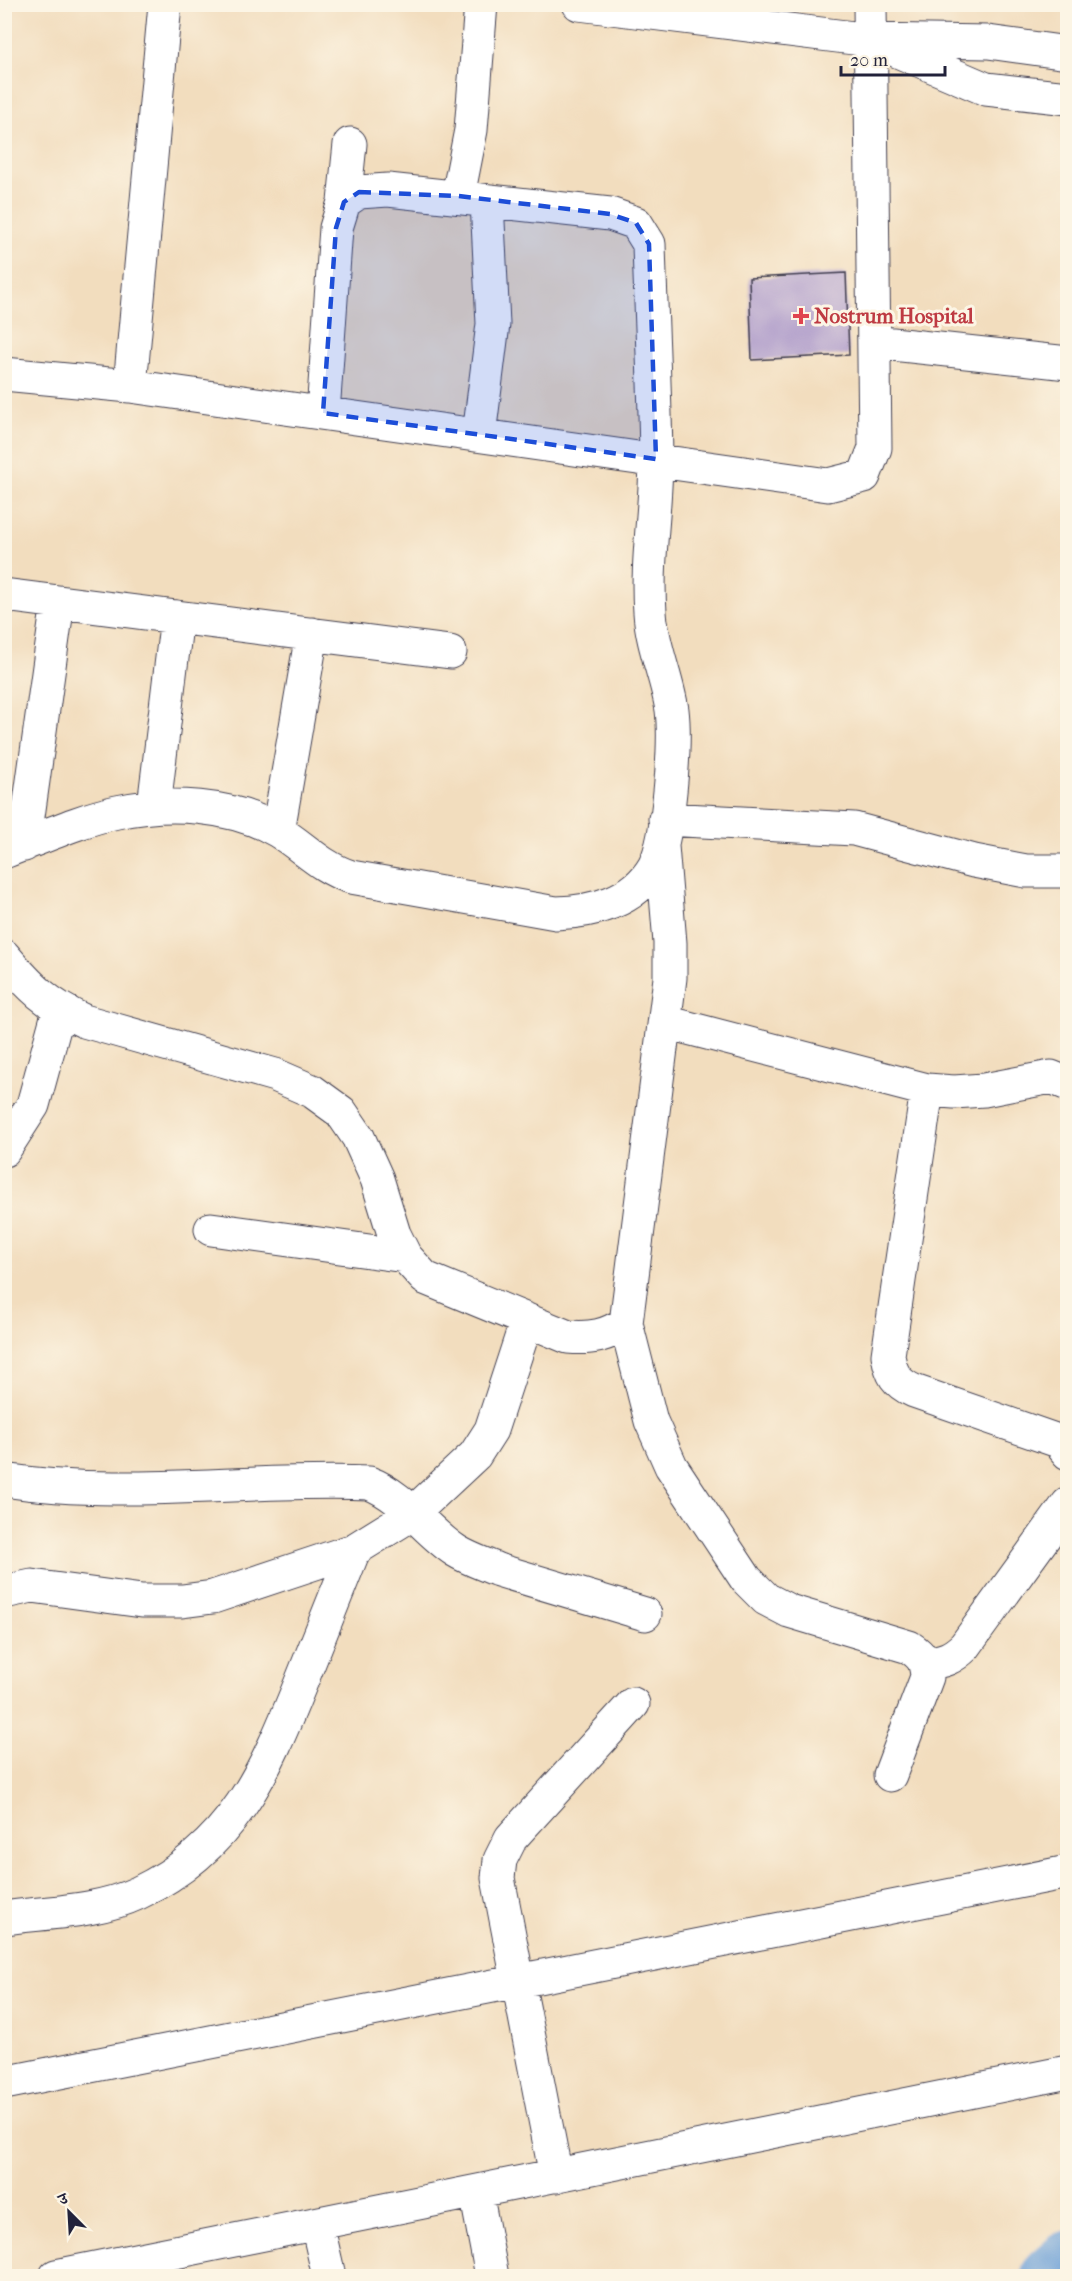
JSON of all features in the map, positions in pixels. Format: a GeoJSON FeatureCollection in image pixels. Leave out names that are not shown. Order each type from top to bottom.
{"type":"FeatureCollection","features":[{"type":"Feature","properties":{"kind":"street"},"geometry":{"type":"LineString","coordinates":[[130,386],[165,4]]}},
{"type":"Feature","properties":{"kind":"street"},"geometry":{"type":"LineString","coordinates":[[479,435],[493,324],[472,199],[471,130],[481,4]]}},
{"type":"Feature","properties":{"kind":"street"},"geometry":{"type":"LineString","coordinates":[[579,4],[633,8],[870,40],[988,42],[1068,53]]}},
{"type":"Feature","properties":{"kind":"street"},"geometry":{"type":"LineString","coordinates":[[4,374],[130,386],[828,485],[864,476],[875,448],[870,4]]}},
{"type":"Feature","properties":{"kind":"street"},"geometry":{"type":"LineString","coordinates":[[870,40],[986,88],[1068,98]]}},
{"type":"Feature","properties":{"kind":"street"},"geometry":{"type":"LineString","coordinates":[[323,413],[336,228],[344,202],[350,144]]}},
{"type":"Feature","properties":{"kind":"street"},"geometry":{"type":"LineString","coordinates":[[344,202],[359,192],[388,190],[610,214],[636,223],[649,244],[656,459],[650,612],[670,700],[674,736],[664,832],[670,943],[665,1022],[626,1323],[651,1420],[671,1466],[746,1579],[766,1599],[789,1611],[909,1647],[920,1654],[926,1663],[927,1677],[890,1775]]}},
{"type":"Feature","properties":{"kind":"street"},"geometry":{"type":"LineString","coordinates":[[874,342],[1068,363]]}},
{"type":"Feature","properties":{"kind":"street"},"geometry":{"type":"LineString","coordinates":[[4,595],[450,652]]}},
{"type":"Feature","properties":{"kind":"street"},"geometry":{"type":"LineString","coordinates":[[58,602],[14,848],[116,812],[154,806],[206,807],[240,816],[278,831],[332,871],[351,877],[556,914],[585,912],[612,903],[633,891],[653,868],[664,832]]}},
{"type":"Feature","properties":{"kind":"street"},"geometry":{"type":"LineString","coordinates":[[154,806],[177,617]]}},
{"type":"Feature","properties":{"kind":"street"},"geometry":{"type":"LineString","coordinates":[[278,831],[312,634]]}},
{"type":"Feature","properties":{"kind":"street"},"geometry":{"type":"LineString","coordinates":[[664,832],[855,829],[974,861],[1026,872],[1068,871]]}},
{"type":"Feature","properties":{"kind":"street"},"geometry":{"type":"LineString","coordinates":[[4,956],[37,994],[59,1010],[84,1021],[275,1074],[312,1091],[341,1112],[358,1137],[377,1179],[394,1234],[405,1256],[425,1278],[568,1337],[591,1339],[610,1333],[626,1323]]}},
{"type":"Feature","properties":{"kind":"street"},"geometry":{"type":"LineString","coordinates":[[4,1150],[33,1105],[59,1010]]}},
{"type":"Feature","properties":{"kind":"street"},"geometry":{"type":"LineString","coordinates":[[665,1022],[927,1090],[984,1090],[1062,1076]]}},
{"type":"Feature","properties":{"kind":"street"},"geometry":{"type":"LineString","coordinates":[[927,1090],[888,1355],[891,1371],[900,1384],[914,1391],[1058,1441],[1068,1453]]}},
{"type":"Feature","properties":{"kind":"street"},"geometry":{"type":"LineString","coordinates":[[210,1229],[405,1256]]}},
{"type":"Feature","properties":{"kind":"street"},"geometry":{"type":"LineString","coordinates":[[4,1592],[32,1586],[142,1601],[182,1601],[213,1597],[354,1550],[412,1514],[475,1455],[491,1430],[527,1320]]}},
{"type":"Feature","properties":{"kind":"street"},"geometry":{"type":"LineString","coordinates":[[4,1479],[42,1485],[109,1490],[369,1483],[386,1489],[456,1551],[498,1570],[645,1614]]}},
{"type":"Feature","properties":{"kind":"street"},"geometry":{"type":"LineString","coordinates":[[926,1663],[940,1662],[954,1657],[965,1646],[1065,1514]]}},
{"type":"Feature","properties":{"kind":"street"},"geometry":{"type":"LineString","coordinates":[[4,1918],[103,1905],[138,1893],[176,1870],[211,1844],[244,1804],[274,1750],[354,1550]]}},
{"type":"Feature","properties":{"kind":"street"},"geometry":{"type":"LineString","coordinates":[[556,2176],[498,1878],[500,1860],[511,1838],[633,1704]]}},
{"type":"Feature","properties":{"kind":"street"},"geometry":{"type":"LineString","coordinates":[[4,2083],[1068,1872]]}},
{"type":"Feature","properties":{"kind":"street"},"geometry":{"type":"LineString","coordinates":[[56,2277],[1068,2072]]}},
{"type":"Feature","properties":{"kind":"street"},"geometry":{"type":"LineString","coordinates":[[476,2192],[492,2277]]}},
{"type":"Feature","properties":{"kind":"street"},"geometry":{"type":"LineString","coordinates":[[317,2224],[329,2277]]}},
{"type":"Feature","properties":{"kind":"highlighted area"},"geometry":{"type":"Polygon","coordinates":[[[359,192],[458,196],[610,214],[636,223],[649,244],[656,459],[323,413],[336,228],[344,202],[359,192]]]}},
{"type":"Feature","properties":{"kind":"building"},"geometry":{"type":"Polygon","coordinates":[[[846,273],[849,355],[752,360],[749,278],[846,273]]]}},
{"type":"Feature","properties":{"kind":"waterway"},"geometry":{"type":"LineString","coordinates":[[1052,2276],[1068,2262]]}},
{"type":"Feature","properties":{"kind":"place","name":"Nostrum Hospital"},"geometry":{"type":"Point","coordinates":[801,316]}}]}
